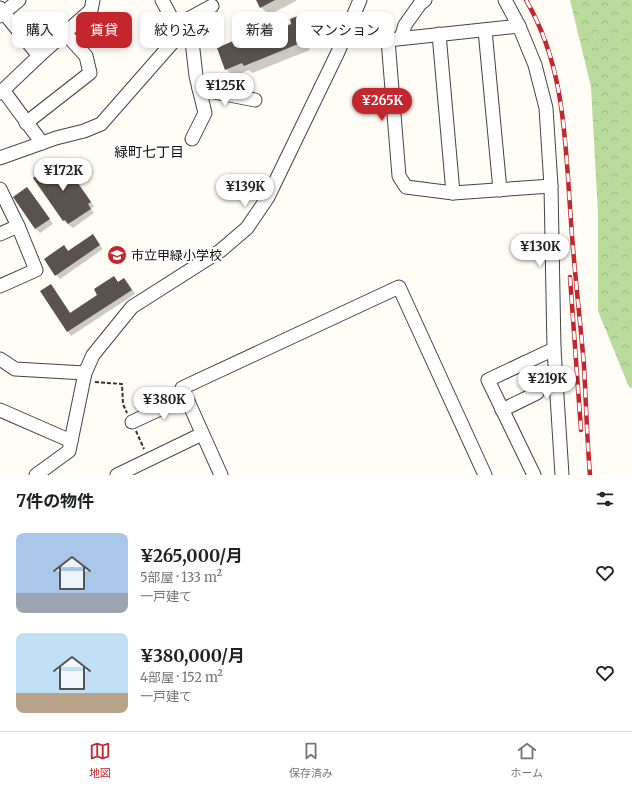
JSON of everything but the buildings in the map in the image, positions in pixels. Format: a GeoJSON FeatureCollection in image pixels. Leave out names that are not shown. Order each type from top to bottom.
{"type":"FeatureCollection","features":[{"type":"Feature","properties":{"kind":"street"},"geometry":{"type":"LineString","coordinates":[[19,0],[1,12],[39,56]]}},
{"type":"Feature","properties":{"kind":"street"},"geometry":{"type":"LineString","coordinates":[[68,30],[91,10],[93,0]]}},
{"type":"Feature","properties":{"kind":"street"},"geometry":{"type":"LineString","coordinates":[[162,0],[168,12]]}},
{"type":"Feature","properties":{"kind":"street"},"geometry":{"type":"LineString","coordinates":[[36,475],[69,451],[84,377],[93,355],[132,307],[220,251],[247,228],[268,197],[338,52],[360,0]]}},
{"type":"Feature","properties":{"kind":"street"},"geometry":{"type":"LineString","coordinates":[[401,38],[405,25],[420,4],[425,0]]}},
{"type":"Feature","properties":{"kind":"street"},"geometry":{"type":"LineString","coordinates":[[505,0],[519,26],[536,64],[546,108],[551,186],[554,349],[562,475]]}},
{"type":"Feature","properties":{"kind":"street"},"geometry":{"type":"LineString","coordinates":[[204,12],[212,6]]}},
{"type":"Feature","properties":{"kind":"street"},"geometry":{"type":"LineString","coordinates":[[519,26],[388,40],[399,176],[406,187],[453,193],[551,186]]}},
{"type":"Feature","properties":{"kind":"street"},"geometry":{"type":"LineString","coordinates":[[485,30],[500,190]]}},
{"type":"Feature","properties":{"kind":"street"},"geometry":{"type":"LineString","coordinates":[[439,34],[453,193]]}},
{"type":"Feature","properties":{"kind":"street"},"geometry":{"type":"LineString","coordinates":[[26,123],[90,73],[86,56],[68,36]]}},
{"type":"Feature","properties":{"kind":"street"},"geometry":{"type":"LineString","coordinates":[[42,144],[1,92],[48,48]]}},
{"type":"Feature","properties":{"kind":"street"},"geometry":{"type":"LineString","coordinates":[[0,158],[56,138],[84,131],[101,124],[163,48]]}},
{"type":"Feature","properties":{"kind":"street"},"geometry":{"type":"LineString","coordinates":[[192,139],[205,113],[196,76],[193,48]]}},
{"type":"Feature","properties":{"kind":"street"},"geometry":{"type":"LineString","coordinates":[[199,89],[255,100]]}},
{"type":"Feature","properties":{"kind":"street"},"geometry":{"type":"LineString","coordinates":[[0,189],[18,226],[36,270],[0,286]]}},
{"type":"Feature","properties":{"kind":"street"},"geometry":{"type":"LineString","coordinates":[[0,234],[18,226]]}},
{"type":"Feature","properties":{"kind":"street"},"geometry":{"type":"LineString","coordinates":[[221,475],[182,388],[399,287],[485,475]]}},
{"type":"Feature","properties":{"kind":"street"},"geometry":{"type":"LineString","coordinates":[[534,475],[488,380],[554,349]]}},
{"type":"Feature","properties":{"kind":"street"},"geometry":{"type":"LineString","coordinates":[[0,359],[15,369],[84,377]]}},
{"type":"Feature","properties":{"kind":"street"},"geometry":{"type":"LineString","coordinates":[[502,410],[537,393],[524,363]]}},
{"type":"Feature","properties":{"kind":"street"},"geometry":{"type":"LineString","coordinates":[[132,422],[186,397]]}},
{"type":"Feature","properties":{"kind":"street"},"geometry":{"type":"LineString","coordinates":[[0,410],[71,441]]}},
{"type":"Feature","properties":{"kind":"street"},"geometry":{"type":"LineString","coordinates":[[117,475],[202,434]]}},
{"type":"Feature","properties":{"kind":"path"},"geometry":{"type":"LineString","coordinates":[[84,377],[122,384],[123,404],[145,452]]}},
{"type":"Feature","properties":{"kind":"green space"},"geometry":{"type":"Polygon","coordinates":[[[570,0],[632,0],[632,388],[629,387],[598,311],[598,214],[591,87],[570,0]]]}},
{"type":"Feature","properties":{"kind":"railway"},"geometry":{"type":"LineString","coordinates":[[526,0],[539,26],[549,52],[556,80],[565,135],[584,366],[590,475]]}},
{"type":"Feature","properties":{"kind":"railway"},"geometry":{"type":"LineString","coordinates":[[570,277],[581,430]]}},
{"type":"Feature","properties":{"kind":"place","name":"市立甲緑小学校"},"geometry":{"type":"Point","coordinates":[117,255]}},
{"type":"Feature","properties":{"kind":"district","name":"緑町七丁目"},"geometry":{"type":"Point","coordinates":[149,152]}}]}
